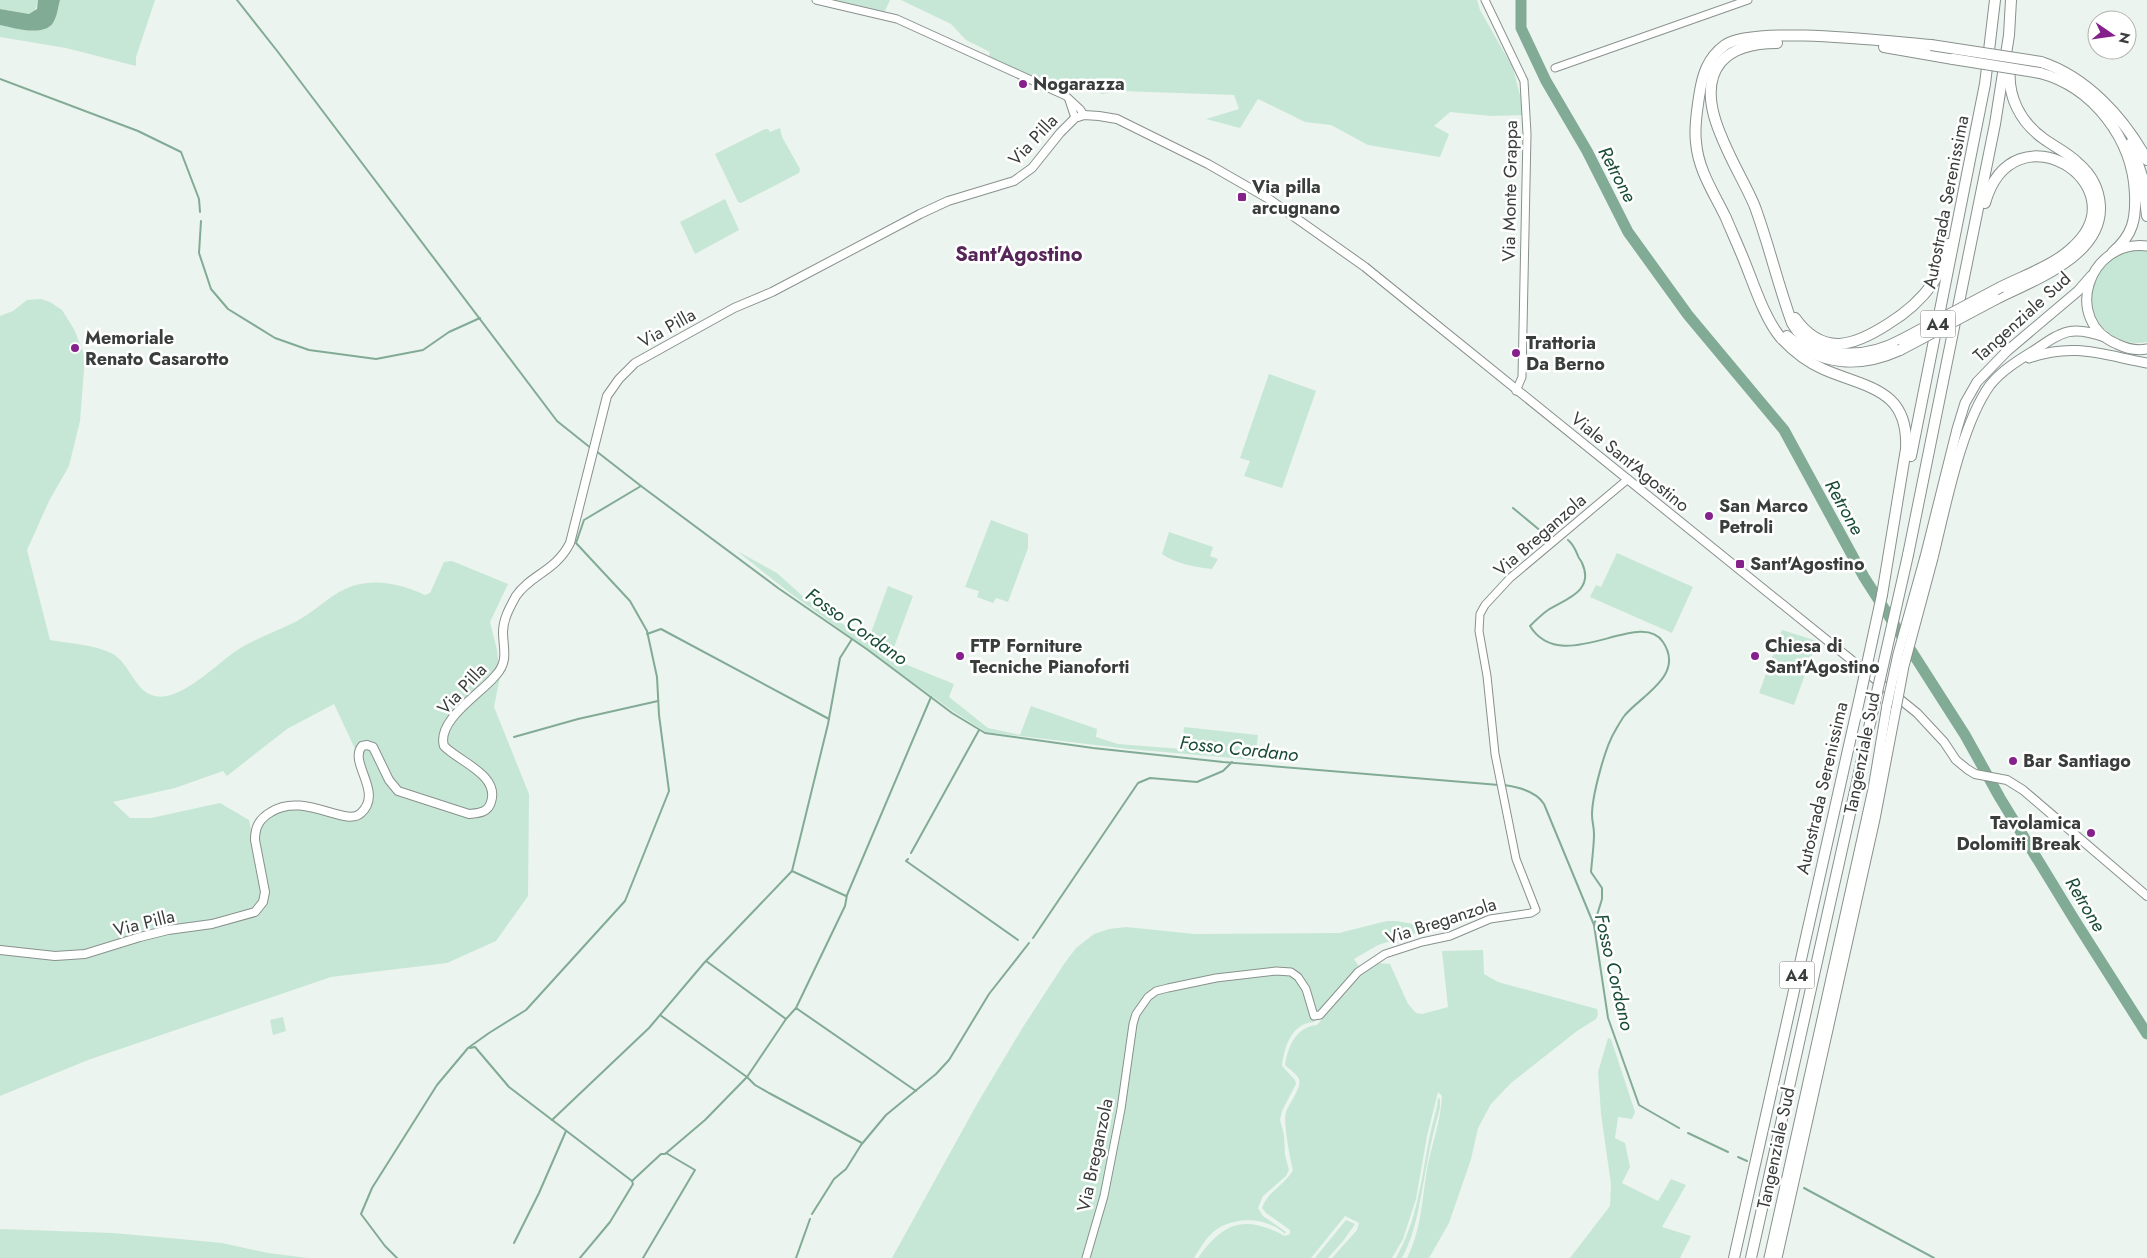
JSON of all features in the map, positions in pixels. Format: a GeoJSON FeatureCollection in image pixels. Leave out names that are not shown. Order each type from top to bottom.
{"type":"FeatureCollection","features":[{"type":"Feature","properties":{"kind":"highway","name":"Autostrada Serenissima"},"geometry":{"type":"LineString","coordinates":[[1734,1258],[1892,552],[1983,96],[1995,0]]}},
{"type":"Feature","properties":{"kind":"highway","name":"Autostrada Serenissima"},"geometry":{"type":"LineString","coordinates":[[1751,1258],[1908,555],[1943,387],[1995,124],[2008,35],[2011,0]]}},
{"type":"Feature","properties":{"kind":"highway"},"geometry":{"type":"LineString","coordinates":[[2016,0],[2009,77],[2013,98],[2020,113],[2032,129],[2073,158],[2090,176],[2098,196],[2099,217],[2090,240],[2075,257],[1996,299],[1900,345],[1864,353],[1838,353],[1810,343],[1796,330],[1780,288],[1755,207],[1716,121],[1711,89],[1713,77],[1719,65],[1731,53],[1746,46],[1793,42],[1882,46],[1953,59],[2040,67],[2092,102],[2113,127],[2124,148],[2131,166],[2135,190],[2135,220],[2125,240],[2113,252]]}},
{"type":"Feature","properties":{"kind":"highway"},"geometry":{"type":"LineString","coordinates":[[1882,594],[1906,449],[1906,433],[1902,418],[1895,404],[1881,391],[1824,370],[1798,354],[1780,336],[1766,313],[1726,219],[1700,166],[1696,141],[1696,115],[1702,77],[1710,60],[1726,45],[1740,38],[1775,36],[1843,37],[1931,45],[2066,72],[2084,84],[2117,118],[2147,160]]}},
{"type":"Feature","properties":{"kind":"highway"},"geometry":{"type":"LineString","coordinates":[[1780,288],[1790,310],[1802,327],[1820,340],[1836,344],[1862,340],[1899,317],[1917,302],[1934,282],[1943,261],[1965,162],[1983,96]]}},
{"type":"Feature","properties":{"kind":"highway"},"geometry":{"type":"LineString","coordinates":[[2117,118],[2134,149],[2139,166],[2147,216]]}},
{"type":"Feature","properties":{"kind":"highway"},"geometry":{"type":"LineString","coordinates":[[1766,313],[1794,342],[1820,357],[1840,361],[1861,361],[1884,357],[1900,345],[2001,286],[2068,252],[2086,232],[2091,216],[2090,192],[2083,178],[2067,165],[2043,157],[2027,157],[2009,164],[1994,180],[1983,209],[1966,296],[1943,387]]}},
{"type":"Feature","properties":{"kind":"highway"},"geometry":{"type":"LineString","coordinates":[[2113,252],[2138,245],[2147,246]]}},
{"type":"Feature","properties":{"kind":"highway","name":"Tangenziale Sud"},"geometry":{"type":"LineString","coordinates":[[1777,1258],[1875,819],[1904,666],[1957,429],[1976,382],[2002,356],[2078,291],[2106,256],[2113,252]]}},
{"type":"Feature","properties":{"kind":"highway"},"geometry":{"type":"LineString","coordinates":[[2091,276],[2087,291],[2087,305],[2092,321],[2105,337],[2127,349],[2147,349]]}},
{"type":"Feature","properties":{"kind":"highway","name":"Tangenziale Sud"},"geometry":{"type":"LineString","coordinates":[[1769,1258],[1873,789],[1887,705],[1898,654],[1974,414],[1991,384],[2017,362],[2062,332],[2074,330],[2105,337]]}},
{"type":"Feature","properties":{"kind":"highway"},"geometry":{"type":"LineString","coordinates":[[2017,362],[2043,353],[2064,349],[2084,350],[2147,363]]}},
{"type":"Feature","properties":{"kind":"main road","name":"Viale Sant'Agostino"},"geometry":{"type":"LineString","coordinates":[[1075,118],[1084,115],[1117,119],[1208,164],[1284,209],[1365,267],[1516,391],[1628,479],[1917,713],[1944,742],[1956,760],[1966,770],[2006,780],[2030,796],[2147,896]]}},
{"type":"Feature","properties":{"kind":"main road","name":"Via Pilla"},"geometry":{"type":"LineString","coordinates":[[0,950],[55,956],[85,954],[168,930],[212,924],[255,912],[263,902],[265,892],[255,840],[257,825],[273,810],[281,806],[296,804],[315,807],[346,817],[353,818],[358,816],[368,804],[369,789],[358,758],[362,746],[367,745],[373,748],[389,780],[398,791],[469,814],[478,814],[486,811],[490,806],[492,798],[488,783],[484,776],[444,746],[442,740],[444,732],[452,719],[497,675],[503,664],[506,646],[503,631],[507,611],[518,594],[558,562],[566,552],[597,441],[607,396],[619,378],[635,363],[734,308],[772,292],[920,214],[948,201],[1014,181],[1024,176],[1075,118]]}},
{"type":"Feature","properties":{"kind":"street"},"geometry":{"type":"LineString","coordinates":[[816,0],[897,19],[1066,96],[1084,115]]}},
{"type":"Feature","properties":{"kind":"street","name":"Via Monte Grappa"},"geometry":{"type":"LineString","coordinates":[[1485,0],[1524,81],[1527,134],[1522,378],[1516,391]]}},
{"type":"Feature","properties":{"kind":"street"},"geometry":{"type":"LineString","coordinates":[[1555,68],[1748,0]]}},
{"type":"Feature","properties":{"kind":"street"},"geometry":{"type":"LineString","coordinates":[[1066,96],[1072,106],[1075,118]]}},
{"type":"Feature","properties":{"kind":"street","name":"Via Breganzola"},"geometry":{"type":"LineString","coordinates":[[1086,1258],[1104,1196],[1121,1109],[1133,1024],[1136,1014],[1148,997],[1168,988],[1216,978],[1276,970],[1292,972],[1298,977],[1306,989],[1314,1016],[1320,1016],[1358,972],[1385,954],[1422,942],[1450,936],[1490,919],[1531,913],[1536,910],[1519,869],[1495,754],[1487,676],[1479,631],[1482,609],[1510,578],[1628,479]]}},
{"type":"Feature","properties":{"kind":"shaded area"},"geometry":{"type":"Polygon","coordinates":[[[0,0],[38,0],[35,12],[29,14],[0,9],[0,0]]]}},
{"type":"Feature","properties":{"kind":"shaded area"},"geometry":{"type":"Polygon","coordinates":[[[38,0],[60,0],[54,21],[48,27],[36,31],[0,25],[0,9],[29,14],[37,9],[38,0]]]}},
{"type":"Feature","properties":{"kind":"shaded area"},"geometry":{"type":"Polygon","coordinates":[[[60,0],[155,0],[136,57],[136,66],[66,48],[0,37],[0,25],[43,30],[54,22],[60,0]]]}},
{"type":"Feature","properties":{"kind":"shaded area"},"geometry":{"type":"Polygon","coordinates":[[[824,0],[890,0],[883,15],[824,0]]]}},
{"type":"Feature","properties":{"kind":"shaded area"},"geometry":{"type":"Polygon","coordinates":[[[901,0],[1477,0],[1480,10],[1513,68],[1525,115],[1491,116],[1450,112],[1434,126],[1449,134],[1440,157],[1368,145],[1331,125],[1305,122],[1258,99],[1240,128],[1206,119],[1239,109],[1234,95],[1122,91],[1102,94],[1070,81],[1064,93],[988,60],[990,52],[966,40],[951,24],[901,0]]]}},
{"type":"Feature","properties":{"kind":"shaded area"},"geometry":{"type":"Polygon","coordinates":[[[780,128],[782,137],[800,169],[799,173],[741,203],[738,202],[715,154],[765,129],[768,129],[770,132],[780,128]]]}},
{"type":"Feature","properties":{"kind":"shaded area"},"geometry":{"type":"Polygon","coordinates":[[[725,199],[739,230],[695,254],[680,222],[725,199]]]}},
{"type":"Feature","properties":{"kind":"shaded area"},"geometry":{"type":"Polygon","coordinates":[[[2131,249],[2147,250],[2147,342],[2135,343],[2124,341],[2114,336],[2097,320],[2092,310],[2090,299],[2094,280],[2104,264],[2131,249]]]}},
{"type":"Feature","properties":{"kind":"shaded area"},"geometry":{"type":"Polygon","coordinates":[[[41,299],[50,302],[62,310],[74,329],[85,357],[80,421],[69,466],[49,501],[27,550],[50,640],[90,646],[113,654],[124,664],[142,689],[155,696],[165,696],[175,694],[196,682],[241,648],[297,621],[339,592],[355,585],[375,582],[385,583],[405,587],[425,595],[430,593],[444,562],[452,561],[508,584],[490,622],[497,650],[500,677],[494,707],[529,794],[528,896],[496,941],[447,963],[331,977],[88,1060],[0,1096],[0,316],[13,311],[27,300],[41,299]],[[334,704],[287,729],[227,776],[223,771],[175,788],[113,802],[130,818],[151,818],[220,803],[249,820],[252,835],[253,831],[281,805],[352,816],[362,810],[367,789],[357,753],[334,704]]]}},
{"type":"Feature","properties":{"kind":"shaded area"},"geometry":{"type":"Polygon","coordinates":[[[1269,374],[1316,391],[1282,488],[1244,476],[1250,461],[1240,458],[1269,374]]]}},
{"type":"Feature","properties":{"kind":"shaded area"},"geometry":{"type":"Polygon","coordinates":[[[991,520],[1028,534],[1028,548],[1008,602],[996,598],[993,603],[977,597],[979,591],[965,587],[991,520]]]}},
{"type":"Feature","properties":{"kind":"shaded area"},"geometry":{"type":"Polygon","coordinates":[[[1169,532],[1213,547],[1210,556],[1218,559],[1212,569],[1179,563],[1162,554],[1169,532]]]}},
{"type":"Feature","properties":{"kind":"shaded area"},"geometry":{"type":"Polygon","coordinates":[[[737,551],[777,573],[807,600],[868,641],[888,586],[913,596],[890,658],[954,684],[949,697],[988,728],[1020,735],[1031,706],[1097,729],[1096,737],[1118,744],[1182,749],[1184,727],[1258,735],[1255,760],[1129,749],[986,732],[954,712],[786,590],[737,551]]]}},
{"type":"Feature","properties":{"kind":"shaded area"},"geometry":{"type":"Polygon","coordinates":[[[1617,553],[1693,587],[1672,633],[1590,597],[1596,585],[1601,587],[1617,553]]]}},
{"type":"Feature","properties":{"kind":"shaded area"},"geometry":{"type":"Polygon","coordinates":[[[1782,630],[1817,641],[1794,705],[1759,693],[1782,630]]]}},
{"type":"Feature","properties":{"kind":"shaded area"},"geometry":{"type":"Polygon","coordinates":[[[1483,913],[1456,925],[1413,934],[1378,945],[1354,959],[1361,969],[1314,1022],[1306,1023],[1290,1037],[1282,1066],[1295,1080],[1296,1084],[1282,1111],[1280,1120],[1289,1170],[1286,1176],[1263,1196],[1258,1208],[1263,1216],[1286,1232],[1285,1234],[1263,1222],[1247,1220],[1230,1223],[1213,1232],[1194,1258],[892,1258],[977,1104],[1023,1027],[1076,948],[1094,934],[1109,929],[1126,927],[1195,934],[1339,933],[1387,921],[1424,926],[1442,926],[1483,913]]]}},
{"type":"Feature","properties":{"kind":"shaded area"},"geometry":{"type":"Polygon","coordinates":[[[1483,950],[1484,974],[1498,982],[1597,1009],[1598,1014],[1596,1019],[1577,1031],[1511,1083],[1491,1104],[1478,1128],[1471,1159],[1449,1223],[1429,1258],[1407,1258],[1419,1224],[1428,1164],[1440,1113],[1442,1096],[1438,1092],[1427,1136],[1416,1199],[1403,1239],[1392,1258],[1332,1258],[1357,1230],[1359,1223],[1345,1216],[1311,1258],[1198,1258],[1217,1236],[1226,1229],[1236,1225],[1258,1225],[1285,1236],[1290,1234],[1290,1230],[1262,1208],[1268,1197],[1286,1180],[1293,1170],[1285,1117],[1299,1087],[1299,1079],[1285,1065],[1288,1051],[1298,1034],[1304,1029],[1317,1025],[1360,974],[1379,963],[1390,964],[1408,1004],[1416,1013],[1422,1014],[1448,1007],[1442,951],[1483,950]]]}},
{"type":"Feature","properties":{"kind":"shaded area"},"geometry":{"type":"Polygon","coordinates":[[[283,1017],[286,1031],[273,1035],[270,1020],[283,1017]]]}},
{"type":"Feature","properties":{"kind":"shaded area"},"geometry":{"type":"Polygon","coordinates":[[[1608,1038],[1611,1039],[1635,1112],[1632,1119],[1618,1117],[1615,1138],[1625,1143],[1630,1167],[1622,1183],[1658,1201],[1671,1179],[1686,1185],[1662,1227],[1691,1236],[1680,1258],[1570,1258],[1610,1206],[1611,1184],[1601,1114],[1598,1072],[1608,1038]]]}},
{"type":"Feature","properties":{"kind":"shaded area"},"geometry":{"type":"Polygon","coordinates":[[[1438,1098],[1440,1099],[1440,1108],[1415,1224],[1402,1258],[1396,1258],[1414,1215],[1438,1098]]]}},
{"type":"Feature","properties":{"kind":"shaded area"},"geometry":{"type":"Polygon","coordinates":[[[1346,1220],[1355,1224],[1343,1241],[1328,1258],[1315,1258],[1346,1220]]]}},
{"type":"Feature","properties":{"kind":"shaded area"},"geometry":{"type":"Polygon","coordinates":[[[0,1229],[113,1233],[180,1239],[222,1243],[268,1253],[308,1258],[0,1258],[0,1229]]]}},
{"type":"Feature","properties":{"kind":"waterway"},"geometry":{"type":"LineString","coordinates":[[237,0],[557,421],[592,449]]}},
{"type":"Feature","properties":{"kind":"waterway","name":"Retrone"},"geometry":{"type":"LineString","coordinates":[[1521,0],[1521,28],[1546,81],[1587,151],[1628,232],[1688,315],[1784,430],[1864,577],[1965,735],[2000,798],[2147,1034]]}},
{"type":"Feature","properties":{"kind":"waterway"},"geometry":{"type":"LineString","coordinates":[[0,79],[138,131],[181,152],[199,199],[200,212]]}},
{"type":"Feature","properties":{"kind":"waterway"},"geometry":{"type":"LineString","coordinates":[[201,221],[199,253],[211,289],[228,309],[275,338],[309,350],[376,359],[423,350],[449,332],[480,318]]}},
{"type":"Feature","properties":{"kind":"waterway"},"geometry":{"type":"LineString","coordinates":[[397,1258],[385,1246],[361,1214],[372,1188],[437,1085],[468,1048],[526,1010],[625,901],[669,791],[659,715],[657,677],[647,631],[630,601],[576,543],[584,520],[641,486],[596,451]]}},
{"type":"Feature","properties":{"kind":"waterway","name":"Fosso Cordano"},"geometry":{"type":"LineString","coordinates":[[641,486],[778,588],[868,650],[952,713],[985,733],[1093,748],[1223,762],[1499,785]]}},
{"type":"Feature","properties":{"kind":"waterway"},"geometry":{"type":"LineString","coordinates":[[1513,508],[1548,537]]}},
{"type":"Feature","properties":{"kind":"waterway"},"geometry":{"type":"LineString","coordinates":[[1568,540],[1573,545],[1582,562],[1585,581],[1577,593],[1548,610],[1530,626],[1544,640],[1561,646],[1580,645],[1637,632],[1652,633],[1663,642],[1668,654],[1669,665],[1659,683],[1632,707],[1622,719],[1611,738],[1600,772],[1594,796],[1592,817],[1594,839],[1591,872],[1602,888],[1602,899],[1594,925]]}},
{"type":"Feature","properties":{"kind":"waterway"},"geometry":{"type":"LineString","coordinates":[[647,634],[661,629],[829,719]]}},
{"type":"Feature","properties":{"kind":"waterway"},"geometry":{"type":"LineString","coordinates":[[552,1120],[649,1028],[704,963],[792,871],[828,724],[840,658],[852,639]]}},
{"type":"Feature","properties":{"kind":"waterway"},"geometry":{"type":"LineString","coordinates":[[796,1008],[845,906],[847,895],[931,697]]}},
{"type":"Feature","properties":{"kind":"waterway"},"geometry":{"type":"LineString","coordinates":[[514,737],[578,719],[658,701]]}},
{"type":"Feature","properties":{"kind":"waterway"},"geometry":{"type":"LineString","coordinates":[[911,853],[979,730]]}},
{"type":"Feature","properties":{"kind":"waterway"},"geometry":{"type":"LineString","coordinates":[[1033,938],[1138,783],[1150,778],[1197,782],[1223,771],[1232,762]]}},
{"type":"Feature","properties":{"kind":"waterway","name":"Fosso Cordano"},"geometry":{"type":"LineString","coordinates":[[1504,785],[1521,788],[1532,793],[1544,804],[1594,925],[1608,1018],[1639,1105],[1679,1128]]}},
{"type":"Feature","properties":{"kind":"waterway"},"geometry":{"type":"LineString","coordinates":[[908,859],[906,861],[1018,940]]}},
{"type":"Feature","properties":{"kind":"waterway"},"geometry":{"type":"LineString","coordinates":[[792,871],[846,896]]}},
{"type":"Feature","properties":{"kind":"waterway"},"geometry":{"type":"LineString","coordinates":[[812,1214],[834,1179],[846,1169],[861,1145],[886,1115],[936,1074],[949,1060],[989,994],[1029,943]]}},
{"type":"Feature","properties":{"kind":"waterway"},"geometry":{"type":"LineString","coordinates":[[706,961],[786,1019]]}},
{"type":"Feature","properties":{"kind":"waterway"},"geometry":{"type":"LineString","coordinates":[[862,1143],[755,1085],[747,1077],[786,1019],[796,1008],[916,1091]]}},
{"type":"Feature","properties":{"kind":"waterway"},"geometry":{"type":"LineString","coordinates":[[632,1181],[661,1154],[665,1154],[705,1120],[747,1077],[660,1015]]}},
{"type":"Feature","properties":{"kind":"waterway"},"geometry":{"type":"LineString","coordinates":[[470,1048],[475,1047],[509,1087],[632,1181],[633,1184],[610,1222],[580,1258]]}},
{"type":"Feature","properties":{"kind":"waterway"},"geometry":{"type":"LineString","coordinates":[[514,1243],[539,1193],[566,1131]]}},
{"type":"Feature","properties":{"kind":"waterway","name":"Fosso Cordano"},"geometry":{"type":"LineString","coordinates":[[1688,1133],[1728,1152]]}},
{"type":"Feature","properties":{"kind":"waterway"},"geometry":{"type":"LineString","coordinates":[[643,1258],[695,1170],[666,1153]]}},
{"type":"Feature","properties":{"kind":"waterway","name":"Fosso Cordano"},"geometry":{"type":"LineString","coordinates":[[1738,1157],[1747,1161]]}},
{"type":"Feature","properties":{"kind":"waterway","name":"Fosso Cordano"},"geometry":{"type":"LineString","coordinates":[[1804,1188],[1934,1258]]}},
{"type":"Feature","properties":{"kind":"waterway"},"geometry":{"type":"LineString","coordinates":[[796,1258],[810,1219]]}},
{"type":"Feature","properties":{"kind":"place","name":"Nogarazza"},"geometry":{"type":"Point","coordinates":[1023,84]}},
{"type":"Feature","properties":{"kind":"place","name":"Via pilla arcugnano"},"geometry":{"type":"Point","coordinates":[1242,197]}},
{"type":"Feature","properties":{"kind":"place","name":"Memoriale Renato Casarotto"},"geometry":{"type":"Point","coordinates":[75,348]}},
{"type":"Feature","properties":{"kind":"place","name":"Trattoria Da Berno"},"geometry":{"type":"Point","coordinates":[1516,353]}},
{"type":"Feature","properties":{"kind":"place","name":"San Marco Petroli"},"geometry":{"type":"Point","coordinates":[1709,516]}},
{"type":"Feature","properties":{"kind":"place","name":"Sant'Agostino"},"geometry":{"type":"Point","coordinates":[1740,564]}},
{"type":"Feature","properties":{"kind":"place","name":"FTP Forniture Tecniche Pianoforti"},"geometry":{"type":"Point","coordinates":[960,656]}},
{"type":"Feature","properties":{"kind":"place","name":"Chiesa di Sant'Agostino"},"geometry":{"type":"Point","coordinates":[1755,656]}},
{"type":"Feature","properties":{"kind":"place","name":"Bar Santiago"},"geometry":{"type":"Point","coordinates":[2013,761]}},
{"type":"Feature","properties":{"kind":"place","name":"Tavolamica Dolomiti Break"},"geometry":{"type":"Point","coordinates":[2091,833]}},
{"type":"Feature","properties":{"kind":"district","name":"Sant'Agostino"},"geometry":{"type":"Point","coordinates":[1019,254]}}]}
